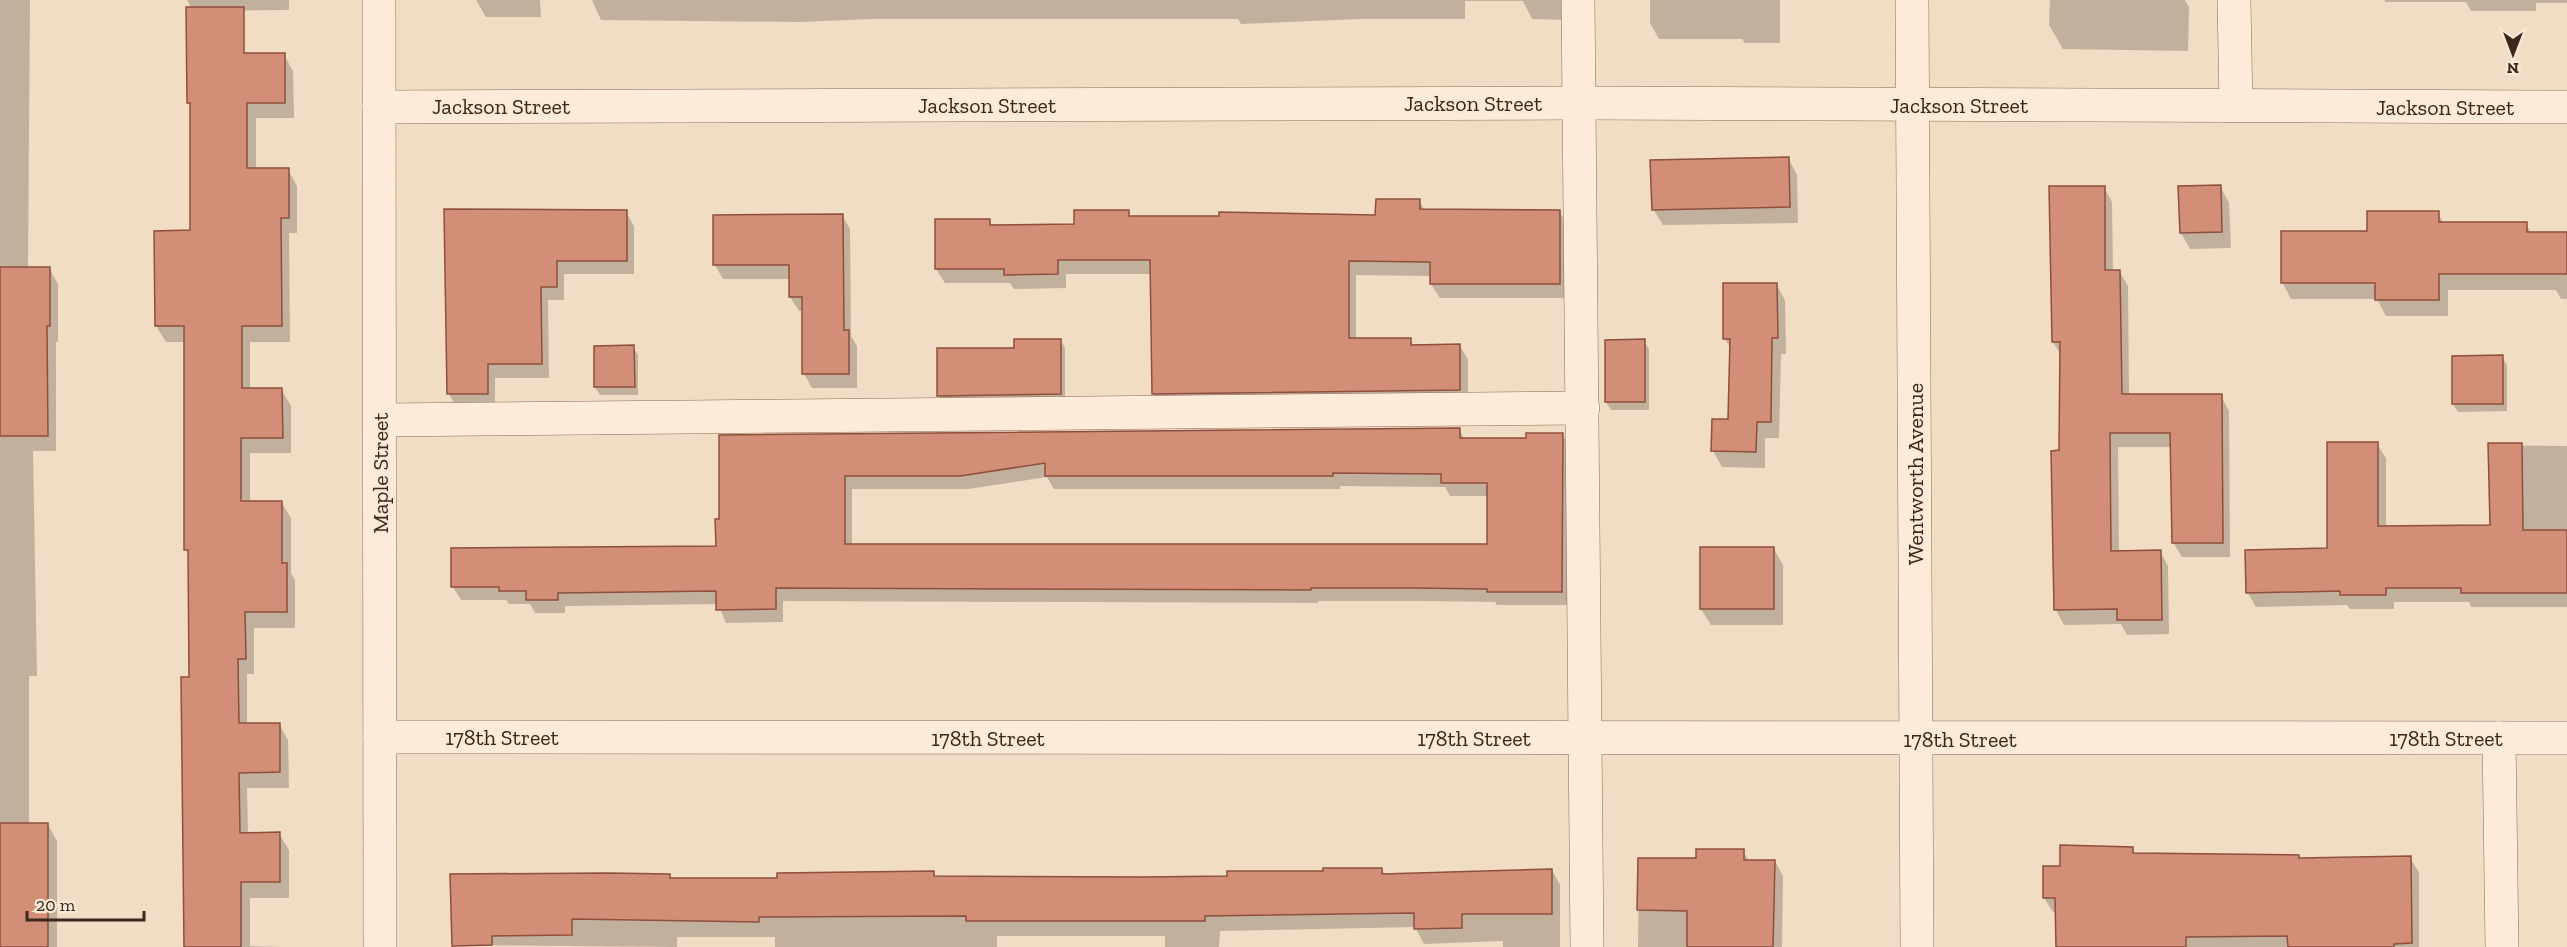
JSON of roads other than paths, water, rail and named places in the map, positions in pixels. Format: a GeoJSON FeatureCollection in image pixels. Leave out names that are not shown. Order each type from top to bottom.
{"type":"FeatureCollection","features":[{"type":"Feature","properties":{"kind":"street","name":"Maple Street"},"geometry":{"type":"LineString","coordinates":[[379,0],[380,947]]}},
{"type":"Feature","properties":{"kind":"street"},"geometry":{"type":"LineString","coordinates":[[1578,0],[1587,947]]}},
{"type":"Feature","properties":{"kind":"street","name":"Wentworth Avenue"},"geometry":{"type":"LineString","coordinates":[[1912,0],[1917,947]]}},
{"type":"Feature","properties":{"kind":"street"},"geometry":{"type":"LineString","coordinates":[[2234,0],[2236,105]]}},
{"type":"Feature","properties":{"kind":"street","name":"Jackson Street"},"geometry":{"type":"LineString","coordinates":[[379,107],[1578,103],[2567,107]]}},
{"type":"Feature","properties":{"kind":"street"},"geometry":{"type":"LineString","coordinates":[[380,420],[1583,408]]}},
{"type":"Feature","properties":{"kind":"street","name":"178th Street"},"geometry":{"type":"LineString","coordinates":[[380,737],[1916,740],[2567,738]]}},
{"type":"Feature","properties":{"kind":"street"},"geometry":{"type":"LineString","coordinates":[[2499,738],[2502,947]]}}]}
